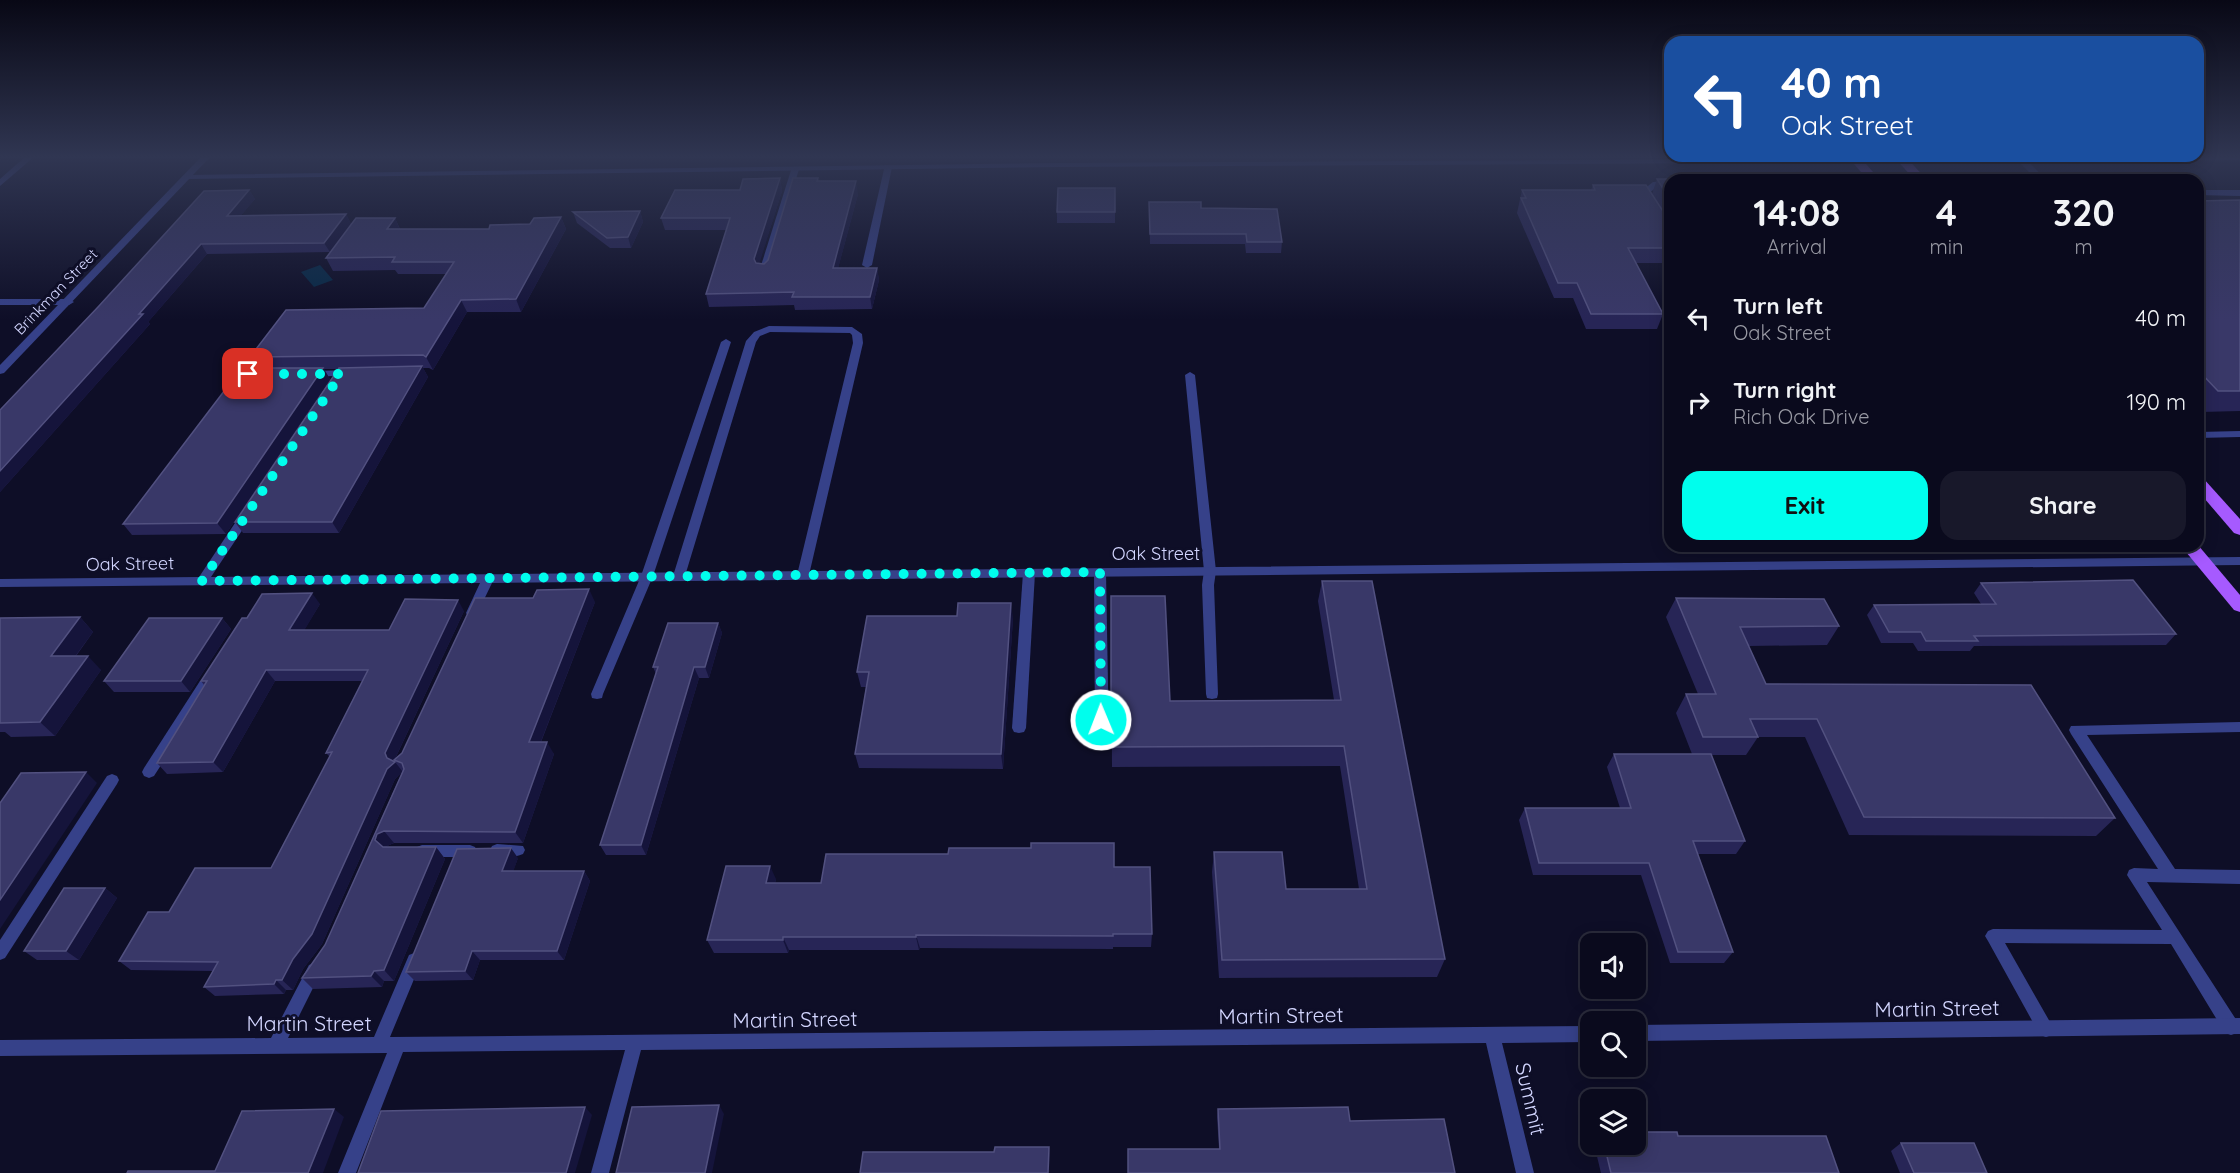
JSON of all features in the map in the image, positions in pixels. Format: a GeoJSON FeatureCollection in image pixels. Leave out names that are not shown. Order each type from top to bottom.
{"type":"FeatureCollection","features":[{"type":"Feature","properties":{"kind":"main road"},"geometry":{"type":"LineString","coordinates":[[2204,489],[2240,529]]}},
{"type":"Feature","properties":{"kind":"main road"},"geometry":{"type":"LineString","coordinates":[[2194,552],[2240,606]]}},
{"type":"Feature","properties":{"kind":"street","name":"Brinkman Street"},"geometry":{"type":"LineString","coordinates":[[0,371],[69,302],[154,211]]}},
{"type":"Feature","properties":{"kind":"street"},"geometry":{"type":"LineString","coordinates":[[764,272],[782,211]]}},
{"type":"Feature","properties":{"kind":"street"},"geometry":{"type":"LineString","coordinates":[[867,265],[879,211]]}},
{"type":"Feature","properties":{"kind":"street"},"geometry":{"type":"LineString","coordinates":[[0,302],[69,302]]}},
{"type":"Feature","properties":{"kind":"street"},"geometry":{"type":"LineString","coordinates":[[679,576],[750,341],[757,334],[769,329],[852,330],[857,334],[858,343],[803,575]]}},
{"type":"Feature","properties":{"kind":"street"},"geometry":{"type":"LineString","coordinates":[[597,694],[647,576],[726,342]]}},
{"type":"Feature","properties":{"kind":"street"},"geometry":{"type":"LineString","coordinates":[[306,374],[338,378],[363,373]]}},
{"type":"Feature","properties":{"kind":"street"},"geometry":{"type":"LineString","coordinates":[[1191,375],[1210,571],[1208,585],[1212,694]]}},
{"type":"Feature","properties":{"kind":"street"},"geometry":{"type":"LineString","coordinates":[[2204,435],[2237,437]]}},
{"type":"Feature","properties":{"kind":"street"},"geometry":{"type":"LineString","coordinates":[[202,581],[255,502]]}},
{"type":"Feature","properties":{"kind":"street","name":"Oak Street"},"geometry":{"type":"LineString","coordinates":[[0,583],[202,581],[268,586],[488,578],[2240,561]]}},
{"type":"Feature","properties":{"kind":"street"},"geometry":{"type":"LineString","coordinates":[[1100,572],[1102,742]]}},
{"type":"Feature","properties":{"kind":"street"},"geometry":{"type":"LineString","coordinates":[[1019,728],[1029,573]]}},
{"type":"Feature","properties":{"kind":"street"},"geometry":{"type":"LineString","coordinates":[[464,630],[488,578]]}},
{"type":"Feature","properties":{"kind":"street"},"geometry":{"type":"LineString","coordinates":[[149,772],[213,671]]}},
{"type":"Feature","properties":{"kind":"street"},"geometry":{"type":"LineString","coordinates":[[2171,876],[2076,730],[2240,727]]}},
{"type":"Feature","properties":{"kind":"street"},"geometry":{"type":"LineString","coordinates":[[0,953],[112,780]]}},
{"type":"Feature","properties":{"kind":"street"},"geometry":{"type":"LineString","coordinates":[[404,851],[456,856],[518,850]]}},
{"type":"Feature","properties":{"kind":"street"},"geometry":{"type":"LineString","coordinates":[[2236,1027],[2134,876],[2240,877]]}},
{"type":"Feature","properties":{"kind":"street"},"geometry":{"type":"LineString","coordinates":[[2046,1029],[1993,936],[2175,937]]}},
{"type":"Feature","properties":{"kind":"street"},"geometry":{"type":"LineString","coordinates":[[379,1045],[418,948]]}},
{"type":"Feature","properties":{"kind":"street"},"geometry":{"type":"LineString","coordinates":[[276,1046],[310,975],[323,958]]}},
{"type":"Feature","properties":{"kind":"street","name":"Martin Street"},"geometry":{"type":"LineString","coordinates":[[1646,1033],[2236,1027]]}},
{"type":"Feature","properties":{"kind":"street","name":"Martin Street"},"geometry":{"type":"LineString","coordinates":[[0,1048],[1580,1034]]}},
{"type":"Feature","properties":{"kind":"street","name":"Summit"},"geometry":{"type":"LineString","coordinates":[[1492,1035],[1525,1173]]}},
{"type":"Feature","properties":{"kind":"street"},"geometry":{"type":"LineString","coordinates":[[600,1173],[635,1043]]}},
{"type":"Feature","properties":{"kind":"street"},"geometry":{"type":"LineString","coordinates":[[347,1173],[398,1045]]}},
{"type":"Feature","properties":{"kind":"water"},"geometry":{"type":"Polygon","coordinates":[[[320,265],[333,280],[314,287],[301,272],[320,265]]]}},
{"type":"Feature","properties":{"kind":"building"},"geometry":{"type":"Polygon","coordinates":[[[186,211],[231,211],[227,216],[346,214],[324,243],[201,244],[139,314],[143,314],[0,471],[0,410],[186,211]]]}},
{"type":"Feature","properties":{"kind":"building"},"geometry":{"type":"Polygon","coordinates":[[[640,211],[628,237],[607,238],[573,212],[640,211]]]}},
{"type":"Feature","properties":{"kind":"building"},"geometry":{"type":"Polygon","coordinates":[[[665,211],[769,211],[754,259],[756,263],[764,264],[768,260],[783,211],[848,211],[833,268],[877,268],[870,297],[792,297],[794,292],[706,294],[730,218],[661,218],[665,211]]]}},
{"type":"Feature","properties":{"kind":"building"},"geometry":{"type":"Polygon","coordinates":[[[1057,211],[1115,211],[1115,212],[1057,211]]]}},
{"type":"Feature","properties":{"kind":"building"},"geometry":{"type":"Polygon","coordinates":[[[1149,211],[1277,211],[1282,242],[1247,242],[1246,234],[1150,234],[1149,211]]]}},
{"type":"Feature","properties":{"kind":"building"},"geometry":{"type":"Polygon","coordinates":[[[1527,211],[1663,211],[1664,248],[1628,248],[1663,314],[1591,314],[1577,283],[1558,283],[1527,211]]]}},
{"type":"Feature","properties":{"kind":"building"},"geometry":{"type":"Polygon","coordinates":[[[2204,211],[2240,211],[2240,391],[2218,391],[2204,376],[2204,211]]]}},
{"type":"Feature","properties":{"kind":"building"},"geometry":{"type":"Polygon","coordinates":[[[561,217],[516,299],[461,300],[426,357],[423,355],[250,357],[286,310],[424,308],[454,262],[392,262],[395,257],[326,258],[356,218],[395,218],[387,229],[489,229],[490,225],[530,224],[534,218],[561,217]]]}},
{"type":"Feature","properties":{"kind":"building"},"geometry":{"type":"Polygon","coordinates":[[[422,366],[332,522],[235,522],[339,368],[422,366]]]}},
{"type":"Feature","properties":{"kind":"building"},"geometry":{"type":"Polygon","coordinates":[[[244,368],[323,368],[217,523],[123,524],[231,382],[244,368]]]}},
{"type":"Feature","properties":{"kind":"building"},"geometry":{"type":"Polygon","coordinates":[[[2133,580],[2176,634],[1974,636],[1978,641],[1926,641],[1921,632],[1889,632],[1874,605],[1996,604],[1981,583],[2133,580]]]}},
{"type":"Feature","properties":{"kind":"building"},"geometry":{"type":"Polygon","coordinates":[[[1322,581],[1372,581],[1445,959],[1222,960],[1214,852],[1282,852],[1286,889],[1367,889],[1344,746],[1111,747],[1111,596],[1165,596],[1170,701],[1341,700],[1322,581]]]}},
{"type":"Feature","properties":{"kind":"building"},"geometry":{"type":"Polygon","coordinates":[[[589,589],[529,742],[547,742],[515,832],[384,831],[377,834],[375,840],[383,847],[436,847],[384,970],[374,971],[371,976],[302,978],[325,945],[404,769],[402,763],[394,760],[402,753],[475,598],[533,598],[537,590],[589,589]]]}},
{"type":"Feature","properties":{"kind":"building"},"geometry":{"type":"Polygon","coordinates":[[[312,593],[289,630],[389,630],[405,599],[458,600],[385,753],[387,758],[395,762],[387,769],[312,934],[293,959],[282,980],[276,980],[274,984],[204,987],[218,962],[119,961],[148,912],[169,912],[195,868],[271,868],[332,752],[326,753],[368,670],[266,670],[213,762],[157,763],[207,681],[201,681],[242,618],[247,618],[262,594],[312,593]]]}},
{"type":"Feature","properties":{"kind":"building"},"geometry":{"type":"Polygon","coordinates":[[[1676,598],[1824,599],[1839,626],[1740,627],[1766,684],[2031,685],[2115,818],[1864,817],[1817,719],[1750,719],[1758,737],[1703,737],[1686,694],[1716,694],[1676,598]]]}},
{"type":"Feature","properties":{"kind":"building"},"geometry":{"type":"Polygon","coordinates":[[[958,603],[1011,603],[1001,754],[855,754],[869,672],[857,672],[867,616],[957,616],[958,603]]]}},
{"type":"Feature","properties":{"kind":"building"},"geometry":{"type":"Polygon","coordinates":[[[80,617],[51,656],[88,656],[40,722],[0,723],[0,618],[80,617]]]}},
{"type":"Feature","properties":{"kind":"building"},"geometry":{"type":"Polygon","coordinates":[[[149,618],[222,618],[181,681],[104,681],[149,618]]]}},
{"type":"Feature","properties":{"kind":"building"},"geometry":{"type":"Polygon","coordinates":[[[668,623],[718,623],[705,667],[694,667],[641,845],[600,845],[658,667],[653,667],[668,623]]]}},
{"type":"Feature","properties":{"kind":"building"},"geometry":{"type":"Polygon","coordinates":[[[1614,754],[1711,754],[1745,841],[1693,841],[1733,952],[1678,952],[1649,863],[1539,863],[1525,808],[1631,808],[1614,754]]]}},
{"type":"Feature","properties":{"kind":"building"},"geometry":{"type":"Polygon","coordinates":[[[86,772],[0,900],[0,803],[21,773],[86,772]]]}},
{"type":"Feature","properties":{"kind":"building"},"geometry":{"type":"Polygon","coordinates":[[[1031,843],[1114,843],[1114,867],[1150,867],[1152,934],[1113,934],[1113,936],[916,935],[916,937],[783,937],[783,940],[707,940],[726,866],[770,866],[766,883],[821,883],[826,854],[948,854],[949,848],[1031,848],[1031,843]]]}},
{"type":"Feature","properties":{"kind":"building"},"geometry":{"type":"Polygon","coordinates":[[[511,848],[502,871],[584,871],[557,951],[472,951],[465,971],[406,972],[457,849],[511,848]]]}},
{"type":"Feature","properties":{"kind":"building"},"geometry":{"type":"Polygon","coordinates":[[[64,888],[105,888],[66,951],[24,951],[64,888]]]}},
{"type":"Feature","properties":{"kind":"building"},"geometry":{"type":"Polygon","coordinates":[[[719,1105],[705,1173],[616,1173],[632,1107],[719,1105]]]}},
{"type":"Feature","properties":{"kind":"building"},"geometry":{"type":"Polygon","coordinates":[[[585,1107],[566,1173],[358,1173],[381,1111],[585,1107]]]}},
{"type":"Feature","properties":{"kind":"building"},"geometry":{"type":"Polygon","coordinates":[[[1348,1107],[1350,1121],[1444,1119],[1455,1173],[1128,1173],[1128,1149],[1220,1149],[1218,1109],[1348,1107]]]}},
{"type":"Feature","properties":{"kind":"building"},"geometry":{"type":"Polygon","coordinates":[[[334,1109],[308,1173],[127,1173],[128,1171],[215,1171],[242,1111],[334,1109]]]}},
{"type":"Feature","properties":{"kind":"building"},"geometry":{"type":"Polygon","coordinates":[[[1646,1132],[1677,1132],[1678,1136],[1826,1136],[1839,1173],[1611,1173],[1607,1155],[1646,1155],[1646,1132]]]}},
{"type":"Feature","properties":{"kind":"building"},"geometry":{"type":"Polygon","coordinates":[[[1901,1143],[1974,1143],[1987,1173],[1914,1173],[1901,1143]]]}},
{"type":"Feature","properties":{"kind":"building"},"geometry":{"type":"Polygon","coordinates":[[[995,1147],[1049,1147],[1048,1173],[860,1173],[863,1152],[994,1152],[995,1147]]]}},
{"type":"Feature","properties":{"kind":"route"},"geometry":{"type":"LineString","coordinates":[[248,374],[341,374],[202,581],[1100,572],[1101,720]]}}]}
